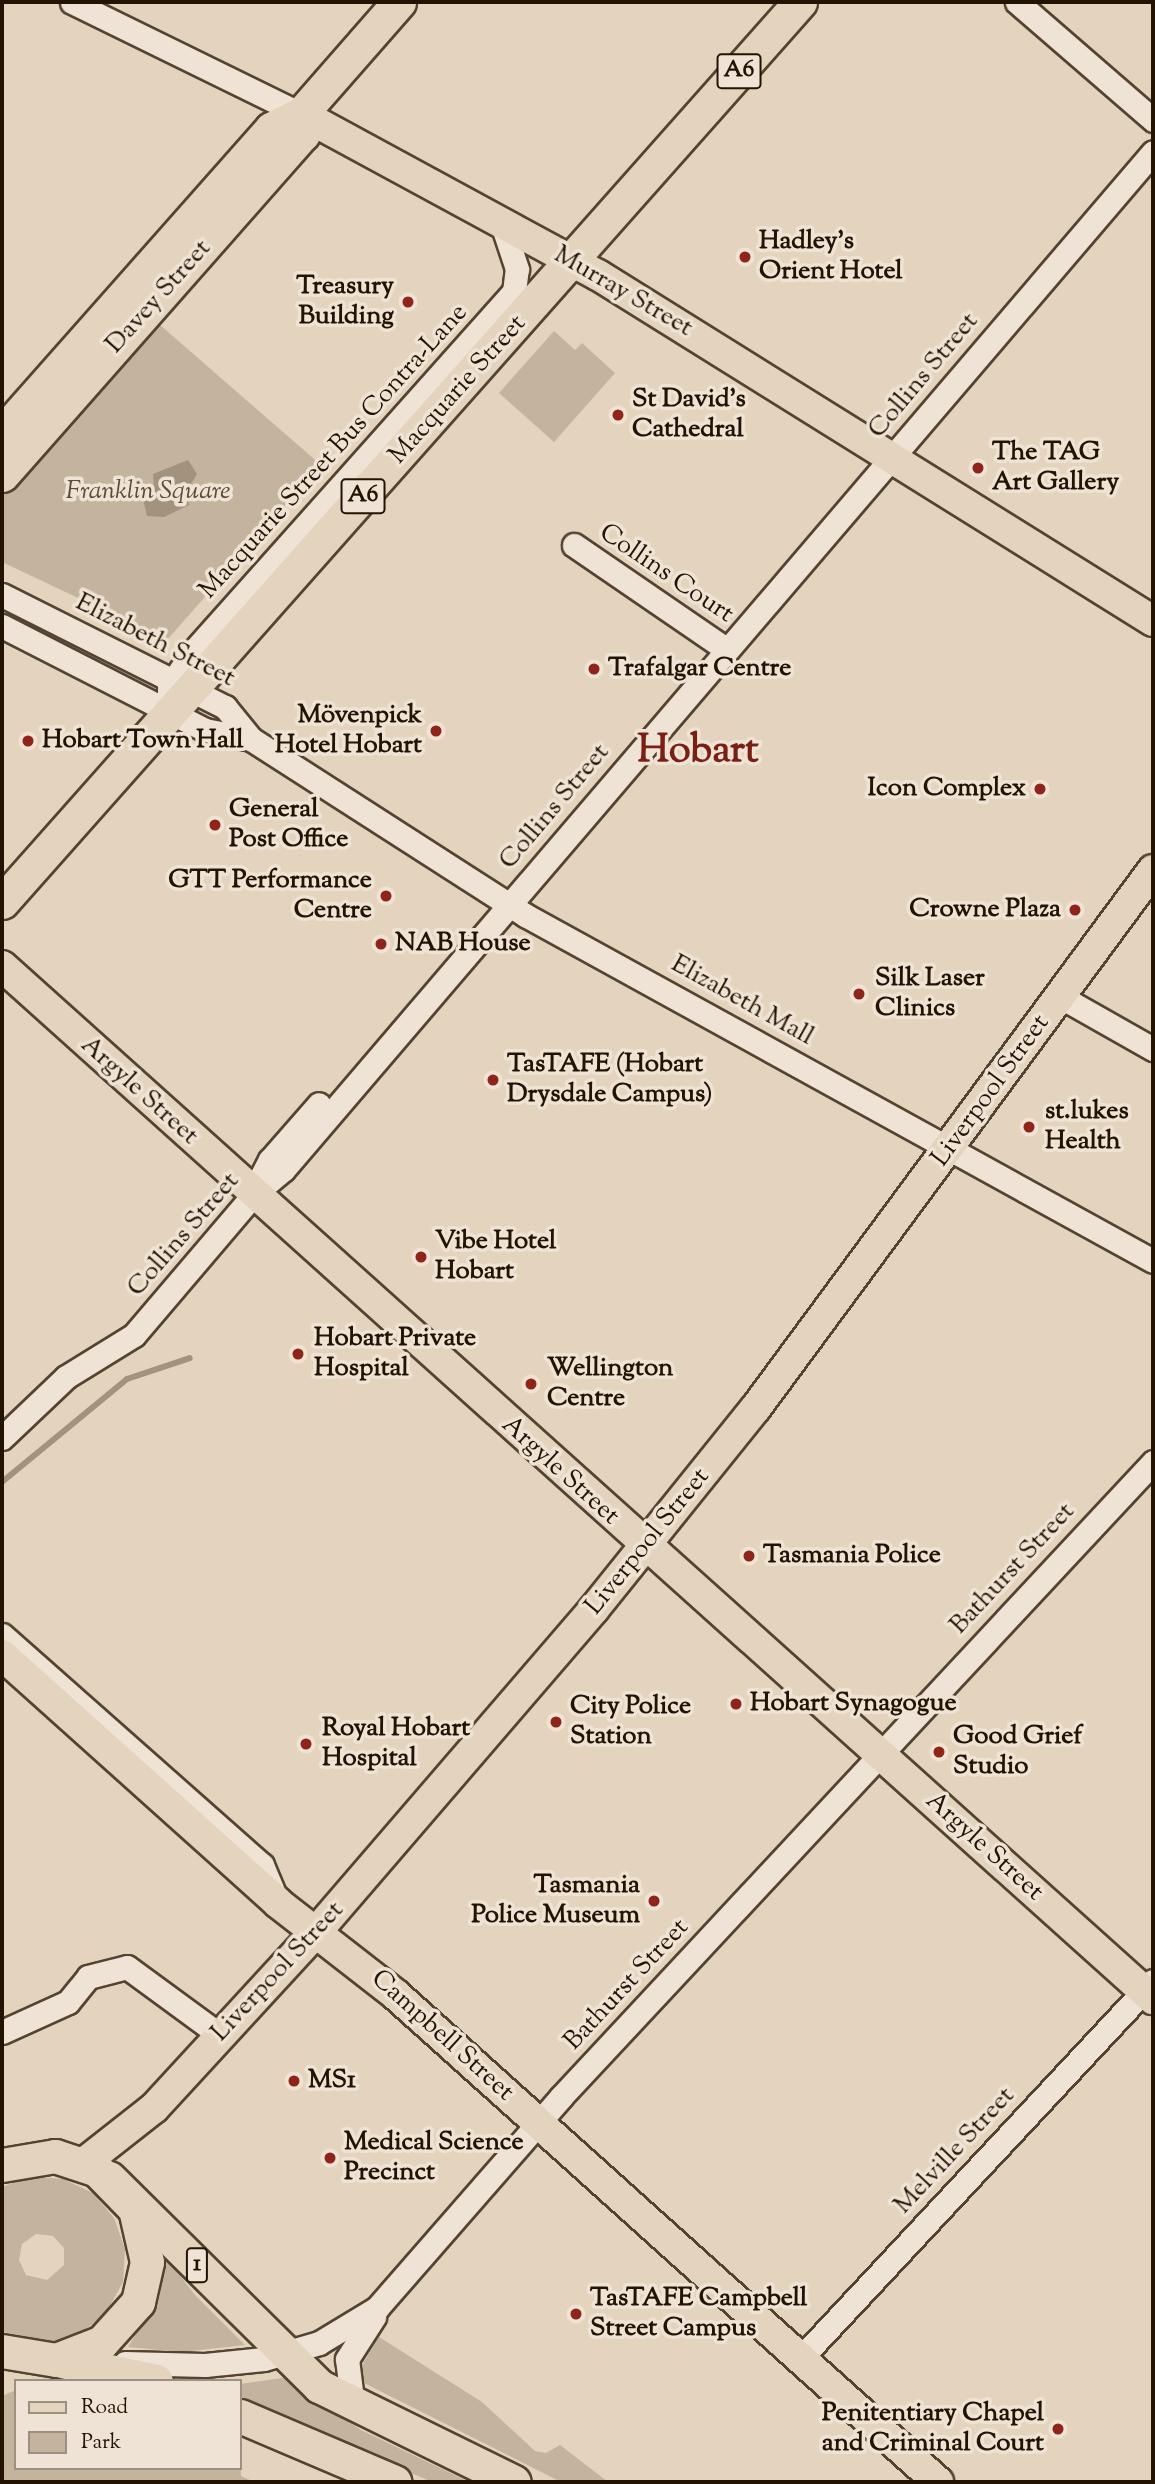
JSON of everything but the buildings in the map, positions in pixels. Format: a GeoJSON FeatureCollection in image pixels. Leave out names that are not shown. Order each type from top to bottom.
{"type":"FeatureCollection","features":[{"type":"Feature","properties":{"kind":"highway","name":"Davey Street"},"geometry":{"type":"LineString","coordinates":[[2,433],[271,129],[301,114],[399,2]]}},
{"type":"Feature","properties":{"kind":"highway","name":"Macquarie Street"},"geometry":{"type":"LineString","coordinates":[[2,902],[177,693],[573,261],[800,2]]}},
{"type":"Feature","properties":{"kind":"highway","name":"Davey Street"},"geometry":{"type":"LineString","coordinates":[[2,475],[303,135],[301,114]]}},
{"type":"Feature","properties":{"kind":"highway"},"geometry":{"type":"LineString","coordinates":[[10,2160],[97,2171]]}},
{"type":"Feature","properties":{"kind":"highway","name":"1"},"geometry":{"type":"LineString","coordinates":[[97,2171],[282,2354],[353,2407],[514,2482]]}},
{"type":"Feature","properties":{"kind":"highway","name":"1"},"geometry":{"type":"LineString","coordinates":[[2,2375],[55,2360],[113,2334],[143,2289],[145,2235],[128,2198],[97,2171]]}},
{"type":"Feature","properties":{"kind":"highway","name":"1"},"geometry":{"type":"LineString","coordinates":[[2,2351],[146,2379]]}},
{"type":"Feature","properties":{"kind":"highway"},"geometry":{"type":"LineString","coordinates":[[242,2417],[395,2482]]}},
{"type":"Feature","properties":{"kind":"main road","name":"Murray Street"},"geometry":{"type":"LineString","coordinates":[[301,114],[573,261],[1153,621]]}},
{"type":"Feature","properties":{"kind":"main road","name":"Liverpool Street"},"geometry":{"type":"LineString","coordinates":[[97,2171],[139,2122],[317,1931],[645,1547],[1061,997],[1153,870]]}},
{"type":"Feature","properties":{"kind":"main road","name":"Argyle Street"},"geometry":{"type":"LineString","coordinates":[[2,966],[645,1547],[1150,1990]]}},
{"type":"Feature","properties":{"kind":"main road","name":"Campbell Street"},"geometry":{"type":"LineString","coordinates":[[2,1656],[278,1902],[317,1931],[539,2123],[938,2482]]}},
{"type":"Feature","properties":{"kind":"street","name":"Murray Street"},"geometry":{"type":"LineString","coordinates":[[72,2],[301,114]]}},
{"type":"Feature","properties":{"kind":"street"},"geometry":{"type":"LineString","coordinates":[[1017,2],[1153,120]]}},
{"type":"Feature","properties":{"kind":"street","name":"Collins Street"},"geometry":{"type":"LineString","coordinates":[[3,1435],[66,1377],[134,1335],[253,1195],[283,1170],[1153,152]]}},
{"type":"Feature","properties":{"kind":"street","name":"Macquarie Street Bus Contra-Lane"},"geometry":{"type":"LineString","coordinates":[[177,693],[510,298],[517,269],[502,224]]}},
{"type":"Feature","properties":{"kind":"street","name":"Collins Court"},"geometry":{"type":"LineString","coordinates":[[574,545],[726,649]]}},
{"type":"Feature","properties":{"kind":"street","name":"Elizabeth Street"},"geometry":{"type":"LineString","coordinates":[[2,595],[177,693],[219,735],[251,739]]}},
{"type":"Feature","properties":{"kind":"street","name":"Elizabeth Street"},"geometry":{"type":"LineString","coordinates":[[2,626],[236,714],[251,739]]}},
{"type":"Feature","properties":{"kind":"street","name":"Elizabeth Mall"},"geometry":{"type":"LineString","coordinates":[[251,739],[509,905],[947,1147]]}},
{"type":"Feature","properties":{"kind":"street"},"geometry":{"type":"LineString","coordinates":[[253,1195],[270,1160],[488,907],[487,891]]}},
{"type":"Feature","properties":{"kind":"street"},"geometry":{"type":"LineString","coordinates":[[1061,997],[1153,1049]]}},
{"type":"Feature","properties":{"kind":"street"},"geometry":{"type":"LineString","coordinates":[[947,1147],[1153,1261]]}},
{"type":"Feature","properties":{"kind":"street","name":"Bathurst Street"},"geometry":{"type":"LineString","coordinates":[[55,2360],[205,2365],[282,2354],[346,2329],[397,2287],[539,2123],[1153,1462]]}},
{"type":"Feature","properties":{"kind":"street"},"geometry":{"type":"LineString","coordinates":[[2,1635],[262,1865],[278,1902]]}},
{"type":"Feature","properties":{"kind":"street"},"geometry":{"type":"LineString","coordinates":[[2,2032],[68,2002],[88,1977],[127,1966],[220,2035]]}},
{"type":"Feature","properties":{"kind":"street","name":"Melville Street"},"geometry":{"type":"LineString","coordinates":[[800,2360],[1150,1990]]}},
{"type":"Feature","properties":{"kind":"street"},"geometry":{"type":"LineString","coordinates":[[353,2407],[347,2359],[397,2287]]}},
{"type":"Feature","properties":{"kind":"green space","name":"Franklin Square"},"geometry":{"type":"Polygon","coordinates":[[[152,318],[321,465],[167,640],[2,562],[2,490],[152,318]]]}},
{"type":"Feature","properties":{"kind":"green space"},"geometry":{"type":"Polygon","coordinates":[[[554,331],[575,350],[582,343],[615,373],[554,442],[499,393],[554,331]]]}},
{"type":"Feature","properties":{"kind":"green space"},"geometry":{"type":"Polygon","coordinates":[[[30,2177],[63,2179],[93,2193],[114,2218],[125,2249],[123,2282],[107,2311],[83,2332],[53,2342],[2,2332],[2,2187],[30,2177]],[[36,2234],[22,2244],[19,2260],[26,2275],[47,2280],[64,2265],[64,2248],[53,2236],[36,2234]]]}},
{"type":"Feature","properties":{"kind":"green space"},"geometry":{"type":"Polygon","coordinates":[[[165,2256],[195,2295],[245,2345],[181,2352],[128,2347],[159,2297],[165,2256]]]}},
{"type":"Feature","properties":{"kind":"green space"},"geometry":{"type":"Polygon","coordinates":[[[379,2337],[482,2402],[535,2451],[546,2453],[560,2445],[608,2482],[561,2482],[364,2383],[359,2370],[379,2337]]]}},
{"type":"Feature","properties":{"kind":"green space"},"geometry":{"type":"Polygon","coordinates":[[[283,2378],[361,2430],[469,2482],[432,2482],[242,2399],[242,2384],[283,2378]]]}},
{"type":"Feature","properties":{"kind":"green space"},"geometry":{"type":"Polygon","coordinates":[[[14,2391],[14,2470],[241,2470],[241,2476],[254,2482],[2,2482],[2,2396],[14,2391]]]}},
{"type":"Feature","properties":{"kind":"shaded area"},"geometry":{"type":"Polygon","coordinates":[[[188,460],[197,474],[187,491],[189,505],[164,517],[147,516],[143,499],[154,488],[153,474],[188,460]]]}},
{"type":"Feature","properties":{"kind":"waterway"},"geometry":{"type":"LineString","coordinates":[[2,1482],[127,1379],[190,1358]]}},
{"type":"Feature","properties":{"kind":"place","name":"Hadley's Orient Hotel"},"geometry":{"type":"Point","coordinates":[745,257]}},
{"type":"Feature","properties":{"kind":"place","name":"Treasury Building"},"geometry":{"type":"Point","coordinates":[408,302]}},
{"type":"Feature","properties":{"kind":"place","name":"St David's Cathedral"},"geometry":{"type":"Point","coordinates":[618,415]}},
{"type":"Feature","properties":{"kind":"place","name":"The TAG Art Gallery"},"geometry":{"type":"Point","coordinates":[978,468]}},
{"type":"Feature","properties":{"kind":"place","name":"Trafalgar Centre"},"geometry":{"type":"Point","coordinates":[594,669]}},
{"type":"Feature","properties":{"kind":"place","name":"Mövenpick Hotel Hobart"},"geometry":{"type":"Point","coordinates":[436,731]}},
{"type":"Feature","properties":{"kind":"place","name":"Hobart Town Hall"},"geometry":{"type":"Point","coordinates":[28,741]}},
{"type":"Feature","properties":{"kind":"place","name":"Icon Complex"},"geometry":{"type":"Point","coordinates":[1040,789]}},
{"type":"Feature","properties":{"kind":"place","name":"General Post Office"},"geometry":{"type":"Point","coordinates":[215,825]}},
{"type":"Feature","properties":{"kind":"place","name":"GTT Performance Centre"},"geometry":{"type":"Point","coordinates":[386,896]}},
{"type":"Feature","properties":{"kind":"place","name":"Crowne Plaza"},"geometry":{"type":"Point","coordinates":[1075,910]}},
{"type":"Feature","properties":{"kind":"place","name":"NAB House"},"geometry":{"type":"Point","coordinates":[381,944]}},
{"type":"Feature","properties":{"kind":"place","name":"Silk Laser Clinics"},"geometry":{"type":"Point","coordinates":[859,994]}},
{"type":"Feature","properties":{"kind":"place","name":"TasTAFE (Hobart Drysdale Campus)"},"geometry":{"type":"Point","coordinates":[493,1080]}},
{"type":"Feature","properties":{"kind":"place","name":"st.lukes Health"},"geometry":{"type":"Point","coordinates":[1029,1127]}},
{"type":"Feature","properties":{"kind":"place","name":"Vibe Hotel Hobart"},"geometry":{"type":"Point","coordinates":[421,1257]}},
{"type":"Feature","properties":{"kind":"place","name":"Hobart Private Hospital"},"geometry":{"type":"Point","coordinates":[298,1354]}},
{"type":"Feature","properties":{"kind":"place","name":"Wellington Centre"},"geometry":{"type":"Point","coordinates":[531,1384]}},
{"type":"Feature","properties":{"kind":"place","name":"Tasmania Police"},"geometry":{"type":"Point","coordinates":[749,1556]}},
{"type":"Feature","properties":{"kind":"place","name":"Hobart Synagogue"},"geometry":{"type":"Point","coordinates":[736,1704]}},
{"type":"Feature","properties":{"kind":"place","name":"City Police Station"},"geometry":{"type":"Point","coordinates":[556,1722]}},
{"type":"Feature","properties":{"kind":"place","name":"Royal Hobart Hospital"},"geometry":{"type":"Point","coordinates":[306,1744]}},
{"type":"Feature","properties":{"kind":"place","name":"Good Grief Studio"},"geometry":{"type":"Point","coordinates":[939,1752]}},
{"type":"Feature","properties":{"kind":"place","name":"Tasmania Police Museum"},"geometry":{"type":"Point","coordinates":[654,1901]}},
{"type":"Feature","properties":{"kind":"place","name":"MS1"},"geometry":{"type":"Point","coordinates":[294,2081]}},
{"type":"Feature","properties":{"kind":"place","name":"Medical Science Precinct"},"geometry":{"type":"Point","coordinates":[330,2158]}},
{"type":"Feature","properties":{"kind":"place","name":"TasTAFE Campbell Street Campus"},"geometry":{"type":"Point","coordinates":[576,2314]}},
{"type":"Feature","properties":{"kind":"place","name":"Penitentiary Chapel and Criminal Court"},"geometry":{"type":"Point","coordinates":[1058,2429]}},
{"type":"Feature","properties":{"kind":"district","name":"Hobart"},"geometry":{"type":"Point","coordinates":[698,752]}}]}
